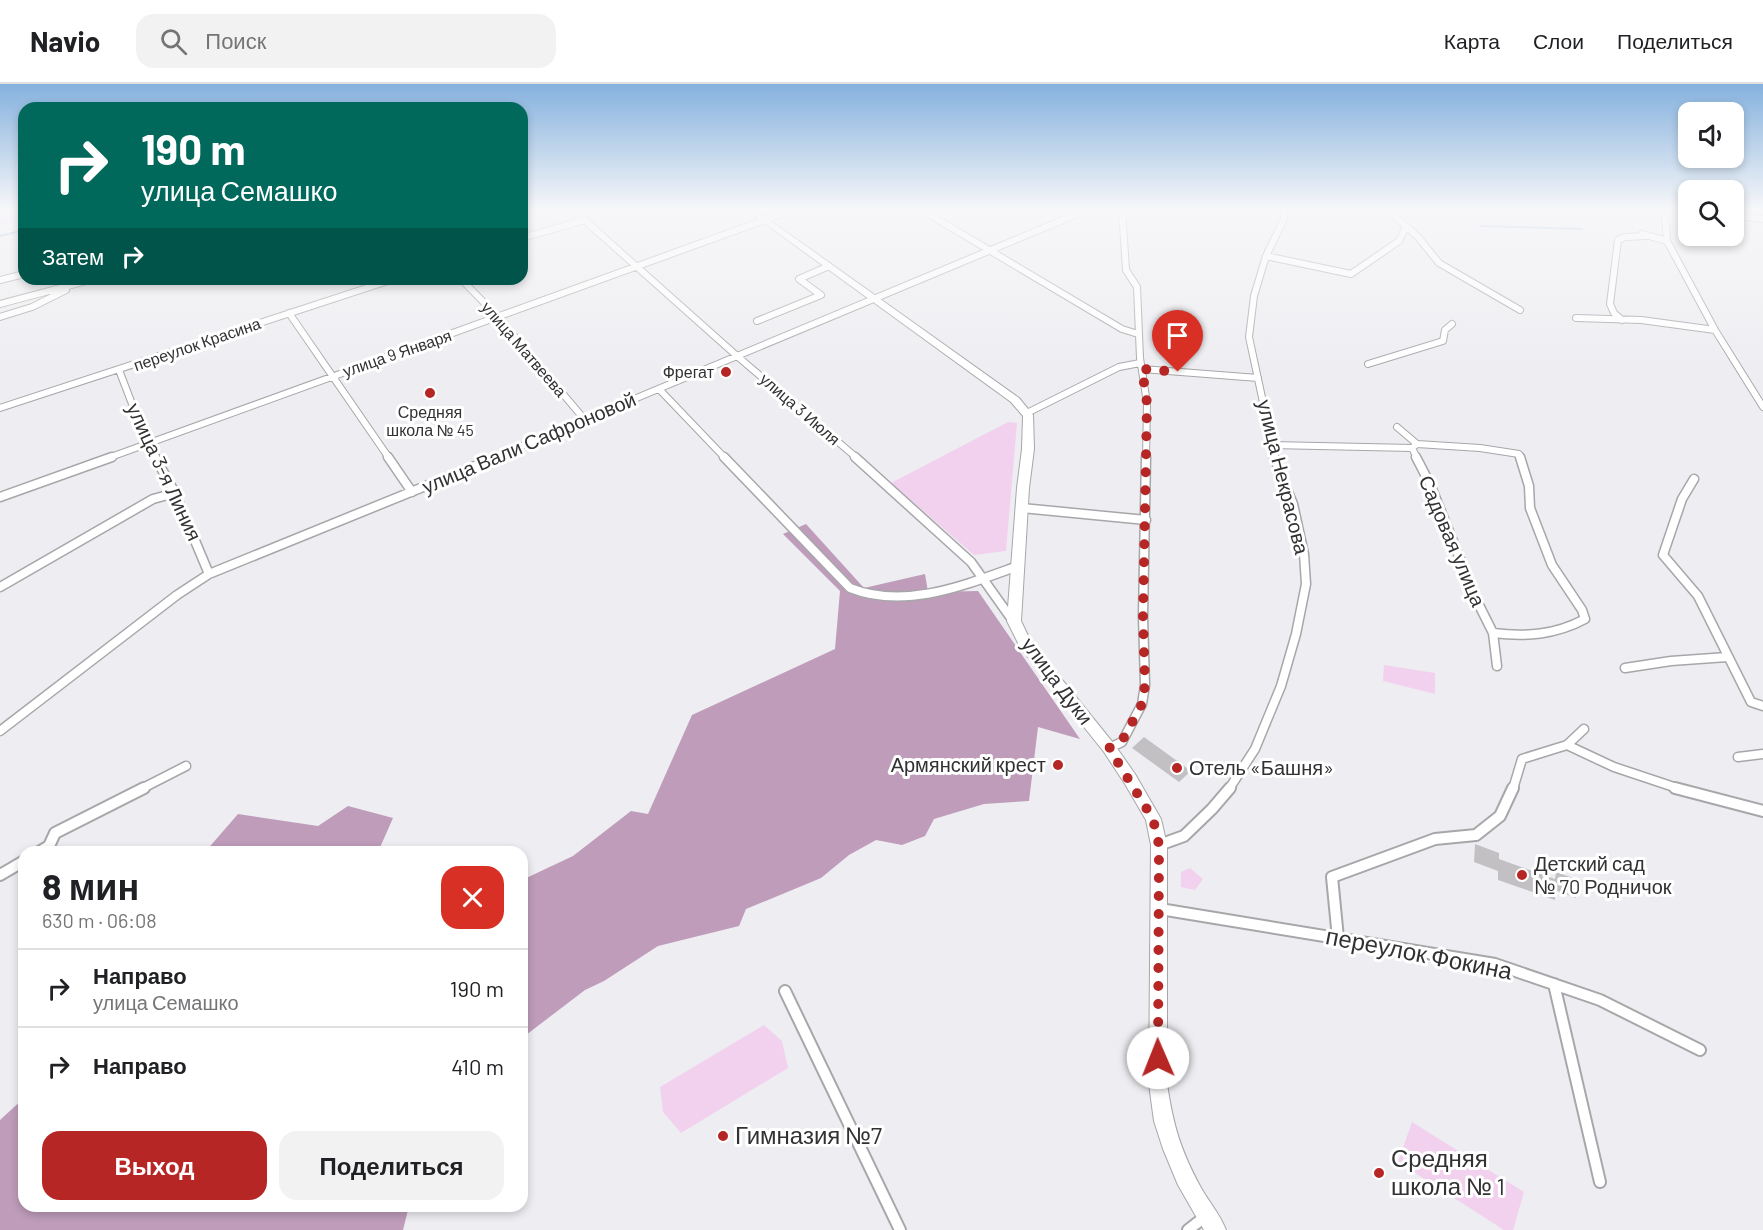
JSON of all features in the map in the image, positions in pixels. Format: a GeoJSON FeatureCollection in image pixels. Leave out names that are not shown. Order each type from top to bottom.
{"type":"FeatureCollection","features":[{"type":"Feature","properties":{"kind":"main road"},"geometry":{"type":"LineString","coordinates":[[825,262],[1015,400],[1027,413]]}},
{"type":"Feature","properties":{"kind":"main road","name":"улица Дуки"},"geometry":{"type":"LineString","coordinates":[[1027,413],[1029,432],[1014,621],[1025,643],[1109,748],[1153,819],[1159,845],[1158,1067],[1163,1120],[1182,1168],[1206,1216],[1216,1230]]}},
{"type":"Feature","properties":{"kind":"street","name":"улица 3 Июля"},"geometry":{"type":"LineString","coordinates":[[634,262],[737,356],[884,481],[971,562],[1014,621]]}},
{"type":"Feature","properties":{"kind":"street","name":"улица 9 Января"},"geometry":{"type":"LineString","coordinates":[[0,497],[648,262]]}},
{"type":"Feature","properties":{"kind":"street","name":"улица Вали Сафроновой"},"geometry":{"type":"LineString","coordinates":[[0,731],[177,595],[210,574],[962,262]]}},
{"type":"Feature","properties":{"kind":"street"},"geometry":{"type":"LineString","coordinates":[[1009,262],[1122,329],[1138,334]]}},
{"type":"Feature","properties":{"kind":"street"},"geometry":{"type":"LineString","coordinates":[[1109,748],[1122,741],[1142,704],[1145,685],[1143,616],[1147,403],[1138,334],[1137,287],[1126,270],[1126,262]]}},
{"type":"Feature","properties":{"kind":"street","name":"улица Некрасова"},"geometry":{"type":"LineString","coordinates":[[1159,845],[1184,836],[1212,809],[1246,765],[1268,721],[1291,654],[1306,584],[1304,554],[1293,504],[1271,445],[1250,346],[1249,329],[1254,296],[1264,262]]}},
{"type":"Feature","properties":{"kind":"street"},"geometry":{"type":"LineString","coordinates":[[1296,262],[1350,274],[1367,262]]}},
{"type":"Feature","properties":{"kind":"street"},"geometry":{"type":"LineString","coordinates":[[1439,262],[1520,310]]}},
{"type":"Feature","properties":{"kind":"street"},"geometry":{"type":"LineString","coordinates":[[1615,262],[1610,304],[1614,313],[1622,320]]}},
{"type":"Feature","properties":{"kind":"street"},"geometry":{"type":"LineString","coordinates":[[1679,262],[1716,330],[1763,407]]}},
{"type":"Feature","properties":{"kind":"street"},"geometry":{"type":"LineString","coordinates":[[758,321],[822,296],[799,279],[830,266]]}},
{"type":"Feature","properties":{"kind":"street"},"geometry":{"type":"LineString","coordinates":[[0,280],[18,276]]}},
{"type":"Feature","properties":{"kind":"street"},"geometry":{"type":"LineString","coordinates":[[0,304],[71,285]]}},
{"type":"Feature","properties":{"kind":"street"},"geometry":{"type":"LineString","coordinates":[[0,316],[32,307],[75,285]]}},
{"type":"Feature","properties":{"kind":"street","name":"переулок Красина"},"geometry":{"type":"LineString","coordinates":[[0,408],[375,285]]}},
{"type":"Feature","properties":{"kind":"street","name":"улица Матвеева"},"geometry":{"type":"LineString","coordinates":[[467,285],[498,317],[585,420]]}},
{"type":"Feature","properties":{"kind":"street"},"geometry":{"type":"LineString","coordinates":[[289,313],[330,377],[412,492]]}},
{"type":"Feature","properties":{"kind":"street"},"geometry":{"type":"LineString","coordinates":[[1576,318],[1641,320],[1716,330]]}},
{"type":"Feature","properties":{"kind":"street"},"geometry":{"type":"LineString","coordinates":[[1368,364],[1443,341],[1445,330],[1452,324]]}},
{"type":"Feature","properties":{"kind":"street"},"geometry":{"type":"LineString","coordinates":[[1027,413],[1119,367],[1141,366],[1258,378]]}},
{"type":"Feature","properties":{"kind":"street","name":"улица 3-я Линия"},"geometry":{"type":"LineString","coordinates":[[119,370],[147,443],[175,493],[210,574]]}},
{"type":"Feature","properties":{"kind":"street"},"geometry":{"type":"LineString","coordinates":[[659,389],[850,588],[857,592],[896,597],[961,585],[1018,566]]}},
{"type":"Feature","properties":{"kind":"street","name":"Садовая улица"},"geometry":{"type":"LineString","coordinates":[[1397,427],[1414,446],[1477,602],[1493,633],[1497,666]]}},
{"type":"Feature","properties":{"kind":"street"},"geometry":{"type":"LineString","coordinates":[[1271,445],[1480,448],[1520,454],[1529,486],[1530,508],[1552,565],[1582,610],[1585,619],[1573,626],[1546,634],[1514,636],[1493,633]]}},
{"type":"Feature","properties":{"kind":"street"},"geometry":{"type":"LineString","coordinates":[[1694,479],[1682,499],[1663,555],[1698,596],[1751,702],[1763,706]]}},
{"type":"Feature","properties":{"kind":"street"},"geometry":{"type":"LineString","coordinates":[[0,587],[153,499],[175,493]]}},
{"type":"Feature","properties":{"kind":"street"},"geometry":{"type":"LineString","coordinates":[[1022,508],[1146,520]]}},
{"type":"Feature","properties":{"kind":"street"},"geometry":{"type":"LineString","coordinates":[[1625,668],[1671,661],[1727,657]]}},
{"type":"Feature","properties":{"kind":"street"},"geometry":{"type":"LineString","coordinates":[[1338,938],[1332,878],[1435,839],[1476,835],[1500,816],[1512,791],[1522,759],[1567,744],[1584,729]]}},
{"type":"Feature","properties":{"kind":"street"},"geometry":{"type":"LineString","coordinates":[[1567,744],[1596,761],[1630,775],[1763,811]]}},
{"type":"Feature","properties":{"kind":"street"},"geometry":{"type":"LineString","coordinates":[[1738,757],[1763,754]]}},
{"type":"Feature","properties":{"kind":"street"},"geometry":{"type":"LineString","coordinates":[[49,846],[55,833],[186,766]]}},
{"type":"Feature","properties":{"kind":"street"},"geometry":{"type":"LineString","coordinates":[[0,875],[18,864]]}},
{"type":"Feature","properties":{"kind":"street","name":"переулок Фокина"},"geometry":{"type":"LineString","coordinates":[[1160,909],[1495,964],[1600,1000],[1700,1050]]}},
{"type":"Feature","properties":{"kind":"street"},"geometry":{"type":"LineString","coordinates":[[1554,984],[1600,1182]]}},
{"type":"Feature","properties":{"kind":"street"},"geometry":{"type":"LineString","coordinates":[[785,991],[900,1230]]}},
{"type":"Feature","properties":{"kind":"street"},"geometry":{"type":"LineString","coordinates":[[1188,1230],[1206,1216]]}},
{"type":"Feature","properties":{"kind":"shaded area"},"geometry":{"type":"Polygon","coordinates":[[[1008,422],[1017,423],[1006,551],[974,555],[891,483],[1008,422]]]}},
{"type":"Feature","properties":{"kind":"shaded area"},"geometry":{"type":"Polygon","coordinates":[[[806,524],[864,588],[925,574],[928,592],[978,591],[1080,739],[1038,727],[1029,801],[984,804],[934,819],[925,836],[902,845],[876,840],[849,855],[821,878],[746,909],[739,926],[658,946],[604,981],[585,990],[528,1033],[528,877],[573,856],[631,811],[648,814],[692,715],[835,649],[840,591],[783,534],[806,524]]]}},
{"type":"Feature","properties":{"kind":"shaded area"},"geometry":{"type":"Polygon","coordinates":[[[1384,665],[1435,673],[1435,694],[1383,681],[1384,665]]]}},
{"type":"Feature","properties":{"kind":"shaded area"},"geometry":{"type":"Polygon","coordinates":[[[348,806],[393,818],[381,846],[210,846],[238,814],[318,826],[348,806]]]}},
{"type":"Feature","properties":{"kind":"shaded area"},"geometry":{"type":"Polygon","coordinates":[[[1190,868],[1203,879],[1195,890],[1181,887],[1181,872],[1190,868]]]}},
{"type":"Feature","properties":{"kind":"shaded area"},"geometry":{"type":"Polygon","coordinates":[[[764,1025],[782,1041],[788,1068],[681,1133],[663,1112],[660,1087],[764,1025]]]}},
{"type":"Feature","properties":{"kind":"shaded area"},"geometry":{"type":"Polygon","coordinates":[[[18,1104],[18,1212],[408,1212],[403,1230],[0,1230],[0,1120],[18,1104]]]}},
{"type":"Feature","properties":{"kind":"shaded area"},"geometry":{"type":"Polygon","coordinates":[[[1412,1122],[1524,1192],[1513,1230],[1504,1230],[1398,1162],[1412,1122]]]}},
{"type":"Feature","properties":{"kind":"building"},"geometry":{"type":"Polygon","coordinates":[[[1144,737],[1191,771],[1179,782],[1132,748],[1144,737]]]}},
{"type":"Feature","properties":{"kind":"building","name":"Детский сад № 70 Родничок"},"geometry":{"type":"Polygon","coordinates":[[[1475,844],[1499,853],[1499,859],[1555,879],[1556,872],[1576,879],[1576,898],[1555,890],[1555,900],[1498,880],[1498,871],[1474,862],[1475,844]]]}},
{"type":"Feature","properties":{"kind":"place","name":"Фрегат"},"geometry":{"type":"Point","coordinates":[726,372]}},
{"type":"Feature","properties":{"kind":"place","name":"Средняя школа № 45"},"geometry":{"type":"Point","coordinates":[430,393]}},
{"type":"Feature","properties":{"kind":"place","name":"Армянский крест"},"geometry":{"type":"Point","coordinates":[1058,765]}},
{"type":"Feature","properties":{"kind":"place","name":"Отель «Башня»"},"geometry":{"type":"Point","coordinates":[1177,768]}},
{"type":"Feature","properties":{"kind":"place","name":"Детский сад № 70 Родничок"},"geometry":{"type":"Point","coordinates":[1522,875]}},
{"type":"Feature","properties":{"kind":"place","name":"Гимназия №7"},"geometry":{"type":"Point","coordinates":[723,1136]}},
{"type":"Feature","properties":{"kind":"place","name":"Средняя школа № 1"},"geometry":{"type":"Point","coordinates":[1379,1173]}},
{"type":"Feature","properties":{"kind":"route"},"geometry":{"type":"LineString","coordinates":[[1158,1058],[1159,845],[1153,819],[1109,748],[1122,741],[1142,704],[1145,685],[1143,616],[1147,403],[1142,369],[1178,372]]}}]}
